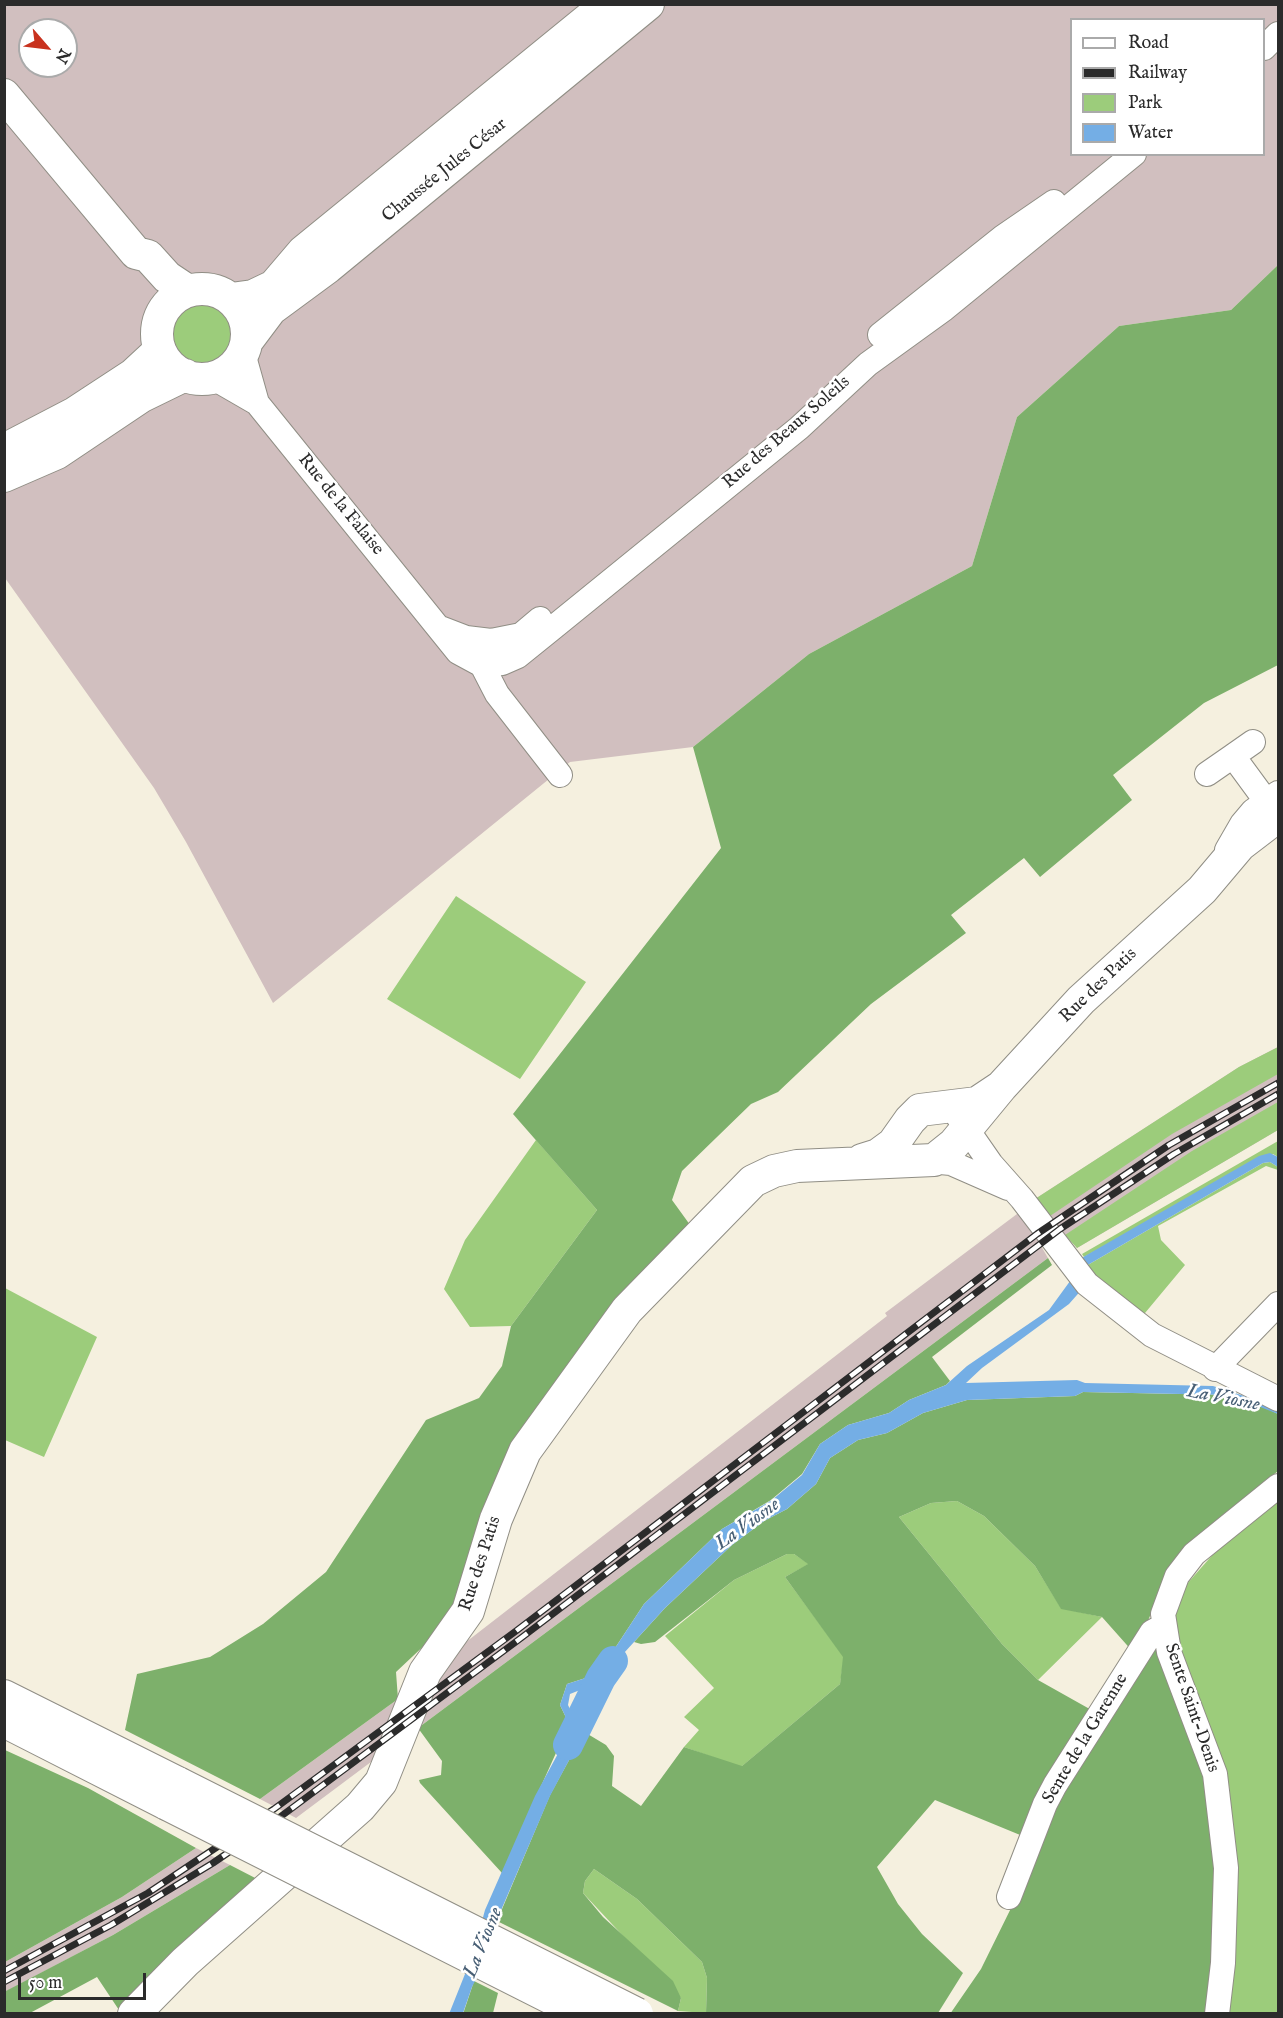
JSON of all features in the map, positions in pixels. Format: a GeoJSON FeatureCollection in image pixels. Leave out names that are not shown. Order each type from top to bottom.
{"type":"FeatureCollection","features":[{"type":"Feature","properties":{"kind":"main road","name":"Chaussée Jules César"},"geometry":{"type":"LineString","coordinates":[[231,299],[253,296],[274,286],[303,252],[607,4]]}},
{"type":"Feature","properties":{"kind":"main road","name":"Chaussée Jules César"},"geometry":{"type":"LineString","coordinates":[[245,347],[271,309],[328,267],[648,4]]}},
{"type":"Feature","properties":{"kind":"main road"},"geometry":{"type":"LineString","coordinates":[[4,94],[136,253],[148,256],[167,277],[188,291]]}},
{"type":"Feature","properties":{"kind":"main road"},"geometry":{"type":"LineString","coordinates":[[136,253],[136,267],[153,293],[162,314]]}},
{"type":"Feature","properties":{"kind":"main road"},"geometry":{"type":"LineString","coordinates":[[4,476],[64,449],[142,396],[198,376],[230,369],[245,347],[243,314],[231,299],[210,290],[188,291],[170,303],[162,314],[158,333],[160,350],[169,363],[198,376]]}},
{"type":"Feature","properties":{"kind":"main road"},"geometry":{"type":"LineString","coordinates":[[4,450],[75,413],[132,375],[160,350]]}},
{"type":"Feature","properties":{"kind":"main road","name":"Rue des Patis"},"geometry":{"type":"LineString","coordinates":[[134,2013],[185,1962],[360,1808],[381,1782],[425,1672],[468,1611],[496,1519],[525,1451],[627,1311],[753,1181],[786,1167],[939,1159],[1081,1000],[1202,890],[1274,803]]}},
{"type":"Feature","properties":{"kind":"main road","name":"Rue des Patis"},"geometry":{"type":"LineString","coordinates":[[1202,890],[1223,877],[1251,850],[1278,830]]}},
{"type":"Feature","properties":{"kind":"main road","name":"Rue des Patis"},"geometry":{"type":"LineString","coordinates":[[855,1162],[885,1151],[916,1114],[933,1107],[977,1103],[1001,1087]]}},
{"type":"Feature","properties":{"kind":"main road"},"geometry":{"type":"LineString","coordinates":[[4,1686],[107,1747],[173,1793],[583,2013]]}},
{"type":"Feature","properties":{"kind":"main road"},"geometry":{"type":"LineString","coordinates":[[4,1696],[107,1747]]}},
{"type":"Feature","properties":{"kind":"main road"},"geometry":{"type":"LineString","coordinates":[[4,1721],[45,1741],[173,1793],[637,2013]]}},
{"type":"Feature","properties":{"kind":"street"},"geometry":{"type":"LineString","coordinates":[[1265,26],[1278,16]]}},
{"type":"Feature","properties":{"kind":"street"},"geometry":{"type":"LineString","coordinates":[[1265,46],[1278,34]]}},
{"type":"Feature","properties":{"kind":"street","name":"Rue des Beaux Soleils"},"geometry":{"type":"LineString","coordinates":[[440,628],[466,638],[491,641],[512,638],[527,630],[788,419],[843,365],[1003,237],[1061,197],[1108,156]]}},
{"type":"Feature","properties":{"kind":"street","name":"Rue des Beaux Soleils"},"geometry":{"type":"LineString","coordinates":[[482,664],[511,660],[534,643],[799,428],[867,364],[944,309],[1132,156]]}},
{"type":"Feature","properties":{"kind":"street","name":"Rue de la Falaise"},"geometry":{"type":"LineString","coordinates":[[245,347],[257,403]]}},
{"type":"Feature","properties":{"kind":"street","name":"Rue de la Falaise"},"geometry":{"type":"LineString","coordinates":[[198,376],[257,403],[440,628]]}},
{"type":"Feature","properties":{"kind":"street"},"geometry":{"type":"LineString","coordinates":[[440,628],[458,652],[482,664],[497,694],[560,775]]}},
{"type":"Feature","properties":{"kind":"street"},"geometry":{"type":"LineString","coordinates":[[482,664],[491,641]]}},
{"type":"Feature","properties":{"kind":"street"},"geometry":{"type":"LineString","coordinates":[[1208,774],[1253,742]]}},
{"type":"Feature","properties":{"kind":"street"},"geometry":{"type":"LineString","coordinates":[[1233,756],[1274,803]]}},
{"type":"Feature","properties":{"kind":"street"},"geometry":{"type":"LineString","coordinates":[[933,1107],[953,1112],[1081,1278],[1152,1335],[1278,1399]]}},
{"type":"Feature","properties":{"kind":"street"},"geometry":{"type":"LineString","coordinates":[[905,1128],[901,1142],[904,1151],[910,1157],[951,1163],[1012,1190]]}},
{"type":"Feature","properties":{"kind":"street"},"geometry":{"type":"LineString","coordinates":[[1215,1369],[1278,1304]]}},
{"type":"Feature","properties":{"kind":"street","name":"Sente Saint-Denis"},"geometry":{"type":"LineString","coordinates":[[1218,2013],[1223,1963],[1226,1868],[1215,1774],[1169,1652],[1163,1626],[1167,1597],[1177,1576],[1194,1554],[1278,1486]]}},
{"type":"Feature","properties":{"kind":"street","name":"Sente de la Garenne"},"geometry":{"type":"LineString","coordinates":[[1009,1897],[1045,1804],[1055,1785],[1152,1632],[1163,1626]]}},
{"type":"Feature","properties":{"kind":"shaded area"},"geometry":{"type":"Polygon","coordinates":[[[4,5],[1278,5],[1278,265],[1231,310],[1119,326],[1017,417],[972,566],[809,654],[693,747],[570,762],[273,1003],[186,842],[154,788],[5,578],[4,5]]]}},
{"type":"Feature","properties":{"kind":"shaded area"},"geometry":{"type":"Polygon","coordinates":[[[1278,1047],[1278,1130],[1077,1248],[1035,1199],[1239,1067],[1278,1047]]]}},
{"type":"Feature","properties":{"kind":"shaded area"},"geometry":{"type":"Polygon","coordinates":[[[1021,1211],[1048,1258],[418,1728],[439,1663],[887,1316],[885,1313],[1021,1211]]]}},
{"type":"Feature","properties":{"kind":"shaded area"},"geometry":{"type":"Polygon","coordinates":[[[398,1699],[387,1750],[296,1818],[260,1799],[398,1699]]]}},
{"type":"Feature","properties":{"kind":"shaded area"},"geometry":{"type":"Polygon","coordinates":[[[196,1848],[230,1865],[113,1935],[5,1992],[5,1962],[122,1897],[196,1848]]]}},
{"type":"Feature","properties":{"kind":"green space"},"geometry":{"type":"Polygon","coordinates":[[[1278,265],[1278,665],[1204,703],[1113,775],[1132,800],[1040,877],[1024,858],[951,915],[966,933],[871,1004],[778,1092],[751,1104],[682,1171],[672,1200],[693,1229],[620,1303],[446,1625],[396,1672],[398,1699],[260,1799],[125,1730],[137,1674],[210,1657],[263,1624],[326,1572],[426,1420],[479,1398],[502,1366],[511,1326],[597,1210],[513,1114],[721,848],[693,747],[809,654],[972,566],[1017,417],[1119,326],[1231,310],[1278,265]]]}},
{"type":"Feature","properties":{"kind":"green space"},"geometry":{"type":"Polygon","coordinates":[[[204,301],[217,303],[227,311],[235,321],[237,334],[235,347],[227,357],[217,365],[204,367],[191,365],[181,357],[173,347],[171,334],[173,321],[181,311],[191,303],[204,301]]]}},
{"type":"Feature","properties":{"kind":"green space"},"geometry":{"type":"Polygon","coordinates":[[[456,896],[586,982],[520,1079],[387,999],[456,896]]]}},
{"type":"Feature","properties":{"kind":"green space"},"geometry":{"type":"Polygon","coordinates":[[[1278,1047],[1278,1074],[1172,1134],[1050,1216],[1035,1199],[1239,1067],[1278,1047]]]}},
{"type":"Feature","properties":{"kind":"green space"},"geometry":{"type":"Polygon","coordinates":[[[1278,1102],[1278,1130],[1077,1248],[1065,1235],[1192,1151],[1278,1102]]]}},
{"type":"Feature","properties":{"kind":"green space"},"geometry":{"type":"Polygon","coordinates":[[[536,1140],[597,1210],[511,1326],[470,1327],[444,1289],[465,1240],[536,1140]]]}},
{"type":"Feature","properties":{"kind":"green space"},"geometry":{"type":"Polygon","coordinates":[[[1278,1141],[1278,1157],[1273,1154],[1084,1257],[1082,1254],[1278,1141]]]}},
{"type":"Feature","properties":{"kind":"green space"},"geometry":{"type":"Polygon","coordinates":[[[1270,1162],[1278,1167],[1278,1170],[1266,1166],[1158,1226],[1161,1240],[1185,1265],[1140,1319],[1109,1296],[1086,1266],[1263,1163],[1270,1162]]]}},
{"type":"Feature","properties":{"kind":"green space"},"geometry":{"type":"Polygon","coordinates":[[[1048,1258],[1052,1265],[932,1357],[950,1381],[946,1385],[909,1400],[889,1413],[848,1425],[820,1444],[802,1474],[771,1500],[722,1529],[644,1604],[598,1674],[567,1684],[560,1705],[569,1724],[502,1873],[420,1783],[419,1780],[441,1775],[442,1761],[418,1728],[1048,1258]]]}},
{"type":"Feature","properties":{"kind":"green space"},"geometry":{"type":"Polygon","coordinates":[[[5,1288],[97,1337],[44,1457],[5,1440],[5,1288]]]}},
{"type":"Feature","properties":{"kind":"green space"},"geometry":{"type":"Polygon","coordinates":[[[1083,1392],[1230,1395],[1262,1406],[1278,1414],[1278,1471],[1191,1542],[1169,1572],[1134,1653],[1102,1617],[1061,1609],[1035,1566],[984,1516],[957,1501],[931,1503],[899,1517],[1002,1644],[1038,1680],[1095,1712],[1025,1837],[935,1800],[877,1867],[898,1904],[922,1934],[963,1973],[938,2013],[706,2013],[707,1978],[702,1962],[637,1899],[594,1869],[585,1881],[583,1893],[603,1917],[673,1981],[681,1998],[678,2011],[497,1921],[550,1795],[574,1751],[581,1730],[606,1745],[614,1756],[612,1786],[641,1806],[684,1747],[742,1766],[840,1684],[843,1657],[785,1577],[808,1564],[794,1554],[787,1554],[734,1580],[655,1642],[641,1644],[634,1642],[665,1608],[732,1545],[764,1521],[787,1509],[816,1484],[830,1458],[858,1440],[887,1433],[923,1413],[967,1400],[1075,1396],[1083,1392]]]}},
{"type":"Feature","properties":{"kind":"green space"},"geometry":{"type":"Polygon","coordinates":[[[1278,1494],[1278,2013],[1226,2013],[1235,1864],[1229,1785],[1174,1635],[1175,1611],[1186,1585],[1223,1543],[1278,1494]]]}},
{"type":"Feature","properties":{"kind":"green space"},"geometry":{"type":"Polygon","coordinates":[[[957,1501],[984,1516],[1035,1566],[1061,1608],[1102,1617],[1038,1680],[1002,1644],[899,1517],[931,1503],[957,1501]]]}},
{"type":"Feature","properties":{"kind":"green space"},"geometry":{"type":"Polygon","coordinates":[[[787,1554],[794,1554],[809,1564],[785,1577],[844,1657],[840,1684],[741,1767],[684,1747],[699,1730],[684,1717],[714,1688],[665,1636],[734,1580],[787,1554]]]}},
{"type":"Feature","properties":{"kind":"green space"},"geometry":{"type":"Polygon","coordinates":[[[1160,1646],[1211,1774],[1220,1870],[1212,2013],[950,2014],[981,1969],[1018,1894],[1052,1801],[1145,1652],[1160,1646]]]}},
{"type":"Feature","properties":{"kind":"green space"},"geometry":{"type":"Polygon","coordinates":[[[5,1750],[88,1788],[196,1848],[122,1897],[5,1962],[5,1750]]]}},
{"type":"Feature","properties":{"kind":"green space"},"geometry":{"type":"Polygon","coordinates":[[[230,1865],[261,1881],[121,2013],[97,1977],[30,2013],[5,2013],[4,1992],[113,1935],[230,1865]]]}},
{"type":"Feature","properties":{"kind":"green space"},"geometry":{"type":"Polygon","coordinates":[[[594,1869],[637,1899],[702,1962],[707,1978],[706,2013],[678,2011],[681,1998],[583,1893],[585,1881],[594,1869]]]}},
{"type":"Feature","properties":{"kind":"green space"},"geometry":{"type":"Polygon","coordinates":[[[474,1981],[498,1993],[493,2013],[463,2014],[474,1981]]]}},
{"type":"Feature","properties":{"kind":"water"},"geometry":{"type":"Polygon","coordinates":[[[1270,1153],[1278,1157],[1278,1167],[1270,1162],[1263,1163],[1086,1266],[1082,1258],[1085,1256],[1259,1156],[1270,1153]]]}},
{"type":"Feature","properties":{"kind":"water"},"geometry":{"type":"Polygon","coordinates":[[[1073,1277],[1084,1287],[1069,1304],[982,1368],[966,1383],[1077,1380],[1085,1383],[1213,1386],[1266,1403],[1278,1409],[1278,1414],[1230,1395],[1083,1392],[1075,1396],[967,1400],[923,1413],[887,1433],[858,1440],[830,1458],[816,1484],[787,1509],[764,1521],[732,1545],[665,1608],[624,1653],[594,1696],[580,1690],[570,1694],[568,1705],[574,1717],[585,1709],[588,1711],[574,1751],[550,1796],[499,1915],[485,1961],[472,1987],[463,2013],[449,2014],[473,1954],[485,1910],[535,1796],[561,1748],[569,1724],[560,1705],[567,1684],[598,1674],[644,1604],[722,1529],[772,1500],[802,1475],[820,1444],[848,1425],[889,1413],[909,1400],[946,1385],[967,1366],[1049,1310],[1073,1277]]]}},
{"type":"Feature","properties":{"kind":"waterway","name":"La Viosne"},"geometry":{"type":"LineString","coordinates":[[568,1745],[601,1678],[613,1661]]}},
{"type":"Feature","properties":{"kind":"railway"},"geometry":{"type":"LineString","coordinates":[[4,1971],[148,1893],[274,1809],[516,1631],[1037,1234],[1169,1145],[1278,1083]]}},
{"type":"Feature","properties":{"kind":"railway"},"geometry":{"type":"LineString","coordinates":[[4,1982],[111,1925],[213,1863],[280,1817],[521,1638],[1060,1229],[1174,1154],[1278,1094]]}}]}
